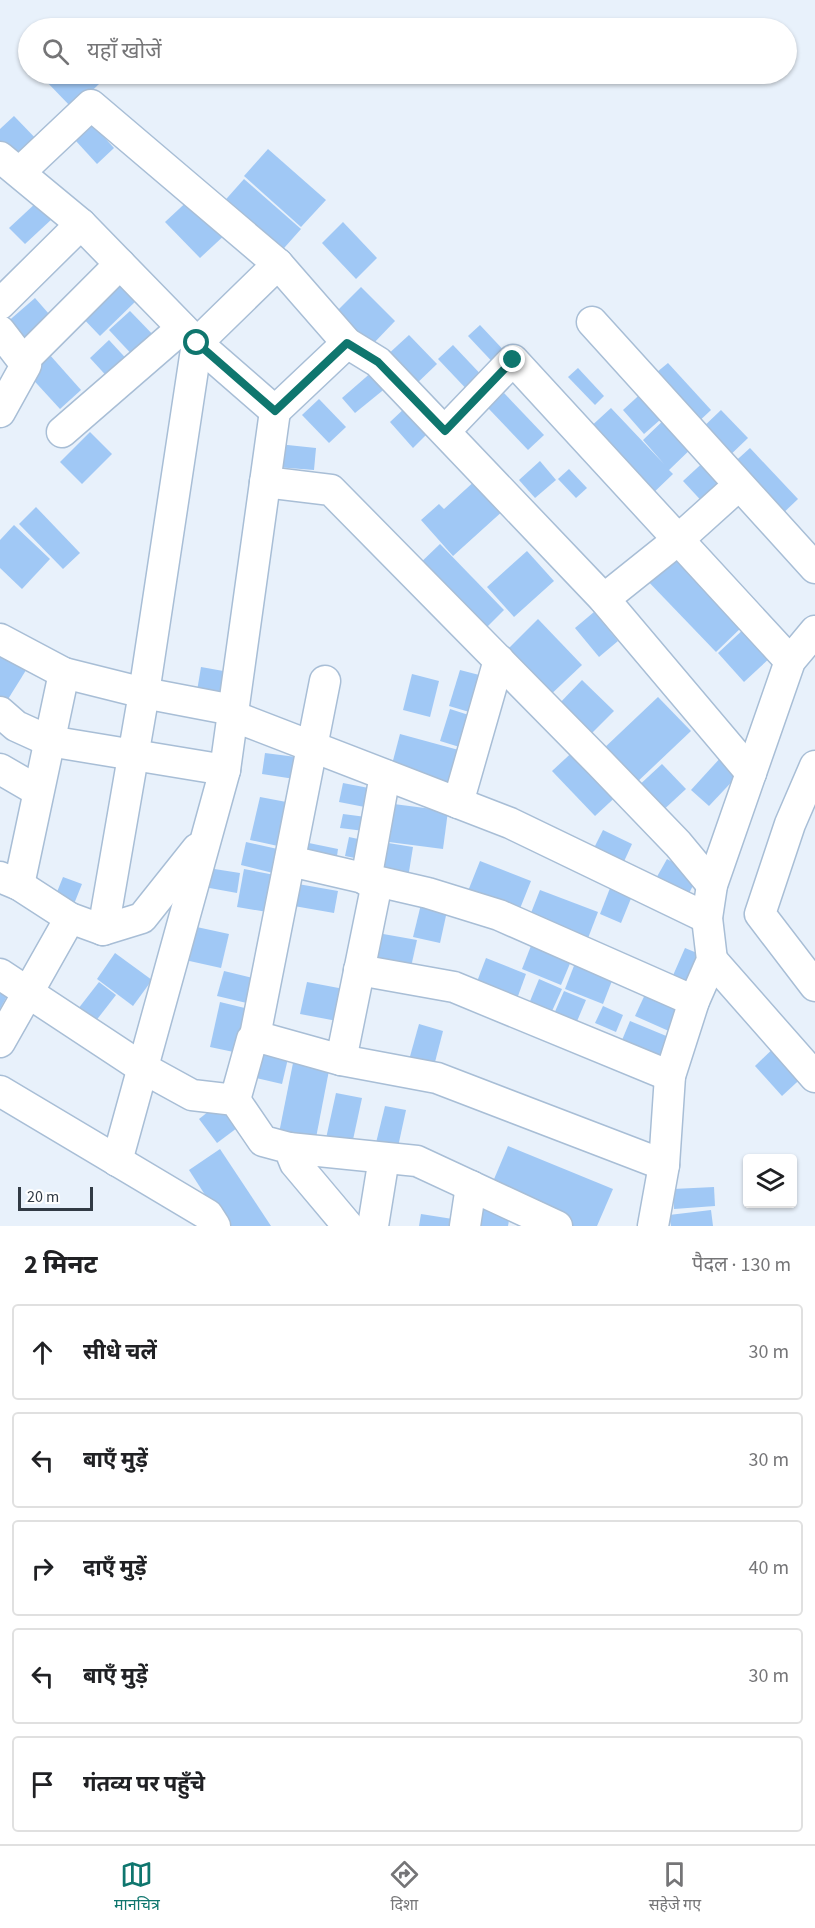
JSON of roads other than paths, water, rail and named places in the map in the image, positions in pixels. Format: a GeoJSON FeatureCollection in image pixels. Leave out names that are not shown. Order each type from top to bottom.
{"type":"FeatureCollection","features":[{"type":"Feature","properties":{"kind":"street"},"geometry":{"type":"LineString","coordinates":[[275,411],[189,336],[81,224],[7,166],[91,105],[278,264],[347,343],[378,362],[604,599],[751,773]]}},
{"type":"Feature","properties":{"kind":"street"},"geometry":{"type":"LineString","coordinates":[[0,304],[81,224]]}},
{"type":"Feature","properties":{"kind":"street"},"geometry":{"type":"LineString","coordinates":[[24,360],[120,264]]}},
{"type":"Feature","properties":{"kind":"street"},"geometry":{"type":"LineString","coordinates":[[62,432],[189,336],[278,264]]}},
{"type":"Feature","properties":{"kind":"street"},"geometry":{"type":"LineString","coordinates":[[592,322],[815,568]]}},
{"type":"Feature","properties":{"kind":"street"},"geometry":{"type":"LineString","coordinates":[[0,331],[26,365],[0,412]]}},
{"type":"Feature","properties":{"kind":"street"},"geometry":{"type":"LineString","coordinates":[[103,930],[144,693],[189,336]]}},
{"type":"Feature","properties":{"kind":"street"},"geometry":{"type":"LineString","coordinates":[[117,1161],[141,1067],[225,770],[275,411],[347,343]]}},
{"type":"Feature","properties":{"kind":"street"},"geometry":{"type":"LineString","coordinates":[[445,431],[513,360],[790,661]]}},
{"type":"Feature","properties":{"kind":"street"},"geometry":{"type":"LineString","coordinates":[[266,482],[331,490],[678,844],[712,885]]}},
{"type":"Feature","properties":{"kind":"street"},"geometry":{"type":"LineString","coordinates":[[604,599],[679,539],[739,485]]}},
{"type":"Feature","properties":{"kind":"street"},"geometry":{"type":"LineString","coordinates":[[653,1226],[664,1165],[670,1077],[694,1001],[712,960],[707,918],[712,885],[790,661],[815,631]]}},
{"type":"Feature","properties":{"kind":"street"},"geometry":{"type":"LineString","coordinates":[[0,639],[64,673],[233,713],[312,747],[510,823],[707,918]]}},
{"type":"Feature","properties":{"kind":"street"},"geometry":{"type":"LineString","coordinates":[[458,803],[499,660]]}},
{"type":"Feature","properties":{"kind":"street"},"geometry":{"type":"LineString","coordinates":[[64,673],[38,791],[10,881],[70,918],[103,930],[142,918],[206,837]]}},
{"type":"Feature","properties":{"kind":"street"},"geometry":{"type":"LineString","coordinates":[[235,1100],[252,1039],[255,1036],[325,681]]}},
{"type":"Feature","properties":{"kind":"street"},"geometry":{"type":"LineString","coordinates":[[0,712],[16,726],[49,741],[225,770]]}},
{"type":"Feature","properties":{"kind":"street"},"geometry":{"type":"LineString","coordinates":[[815,766],[790,824],[760,914],[815,986]]}},
{"type":"Feature","properties":{"kind":"street"},"geometry":{"type":"LineString","coordinates":[[0,769],[38,791]]}},
{"type":"Feature","properties":{"kind":"street"},"geometry":{"type":"LineString","coordinates":[[341,1059],[359,970],[385,774]]}},
{"type":"Feature","properties":{"kind":"street"},"geometry":{"type":"LineString","coordinates":[[290,861],[428,893],[499,915],[694,1001]]}},
{"type":"Feature","properties":{"kind":"street"},"geometry":{"type":"LineString","coordinates":[[0,1042],[70,918]]}},
{"type":"Feature","properties":{"kind":"street"},"geometry":{"type":"LineString","coordinates":[[712,960],[815,1077]]}},
{"type":"Feature","properties":{"kind":"street"},"geometry":{"type":"LineString","coordinates":[[359,970],[454,987],[670,1077]]}},
{"type":"Feature","properties":{"kind":"street"},"geometry":{"type":"LineString","coordinates":[[0,974],[141,1067],[192,1095],[235,1100],[263,1141],[289,1148],[417,1161],[551,1225]]}},
{"type":"Feature","properties":{"kind":"street"},"geometry":{"type":"LineString","coordinates":[[255,1036],[341,1059],[437,1078],[664,1165]]}},
{"type":"Feature","properties":{"kind":"street"},"geometry":{"type":"LineString","coordinates":[[0,1091],[208,1215],[215,1226]]}},
{"type":"Feature","properties":{"kind":"street"},"geometry":{"type":"LineString","coordinates":[[289,1148],[295,1163],[348,1226]]}},
{"type":"Feature","properties":{"kind":"street"},"geometry":{"type":"LineString","coordinates":[[373,1226],[384,1158]]}},
{"type":"Feature","properties":{"kind":"street"},"geometry":{"type":"LineString","coordinates":[[465,1226],[471,1186]]}}]}
